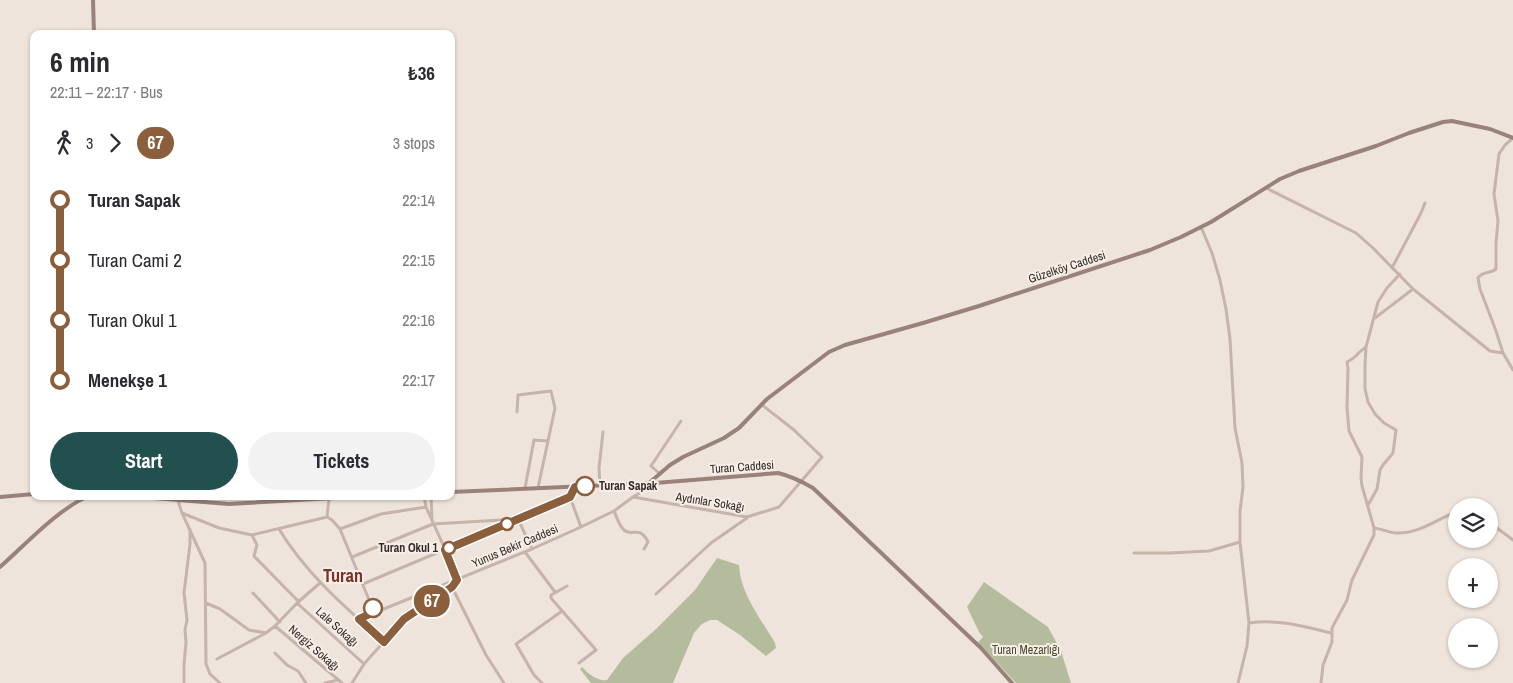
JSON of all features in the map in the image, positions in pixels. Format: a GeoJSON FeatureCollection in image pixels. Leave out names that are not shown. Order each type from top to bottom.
{"type":"FeatureCollection","features":[{"type":"Feature","properties":{"kind":"street"},"geometry":{"type":"LineString","coordinates":[[93,0],[94,30]]}},
{"type":"Feature","properties":{"kind":"street","name":"Güzelköy Caddesi"},"geometry":{"type":"LineString","coordinates":[[649,484],[683,457],[724,438],[739,428],[762,404],[811,365],[829,352],[844,345],[923,323],[1150,250],[1201,227],[1280,179],[1443,122],[1452,121],[1490,129],[1513,138]]}},
{"type":"Feature","properties":{"kind":"street"},"geometry":{"type":"LineString","coordinates":[[1513,138],[1499,154],[1494,194],[1498,221],[1496,269],[1483,273],[1478,278],[1502,353],[1513,370]]}},
{"type":"Feature","properties":{"kind":"street"},"geometry":{"type":"LineString","coordinates":[[1266,188],[1356,233],[1400,274],[1413,289],[1490,351],[1502,353]]}},
{"type":"Feature","properties":{"kind":"street"},"geometry":{"type":"LineString","coordinates":[[1392,268],[1425,202]]}},
{"type":"Feature","properties":{"kind":"street"},"geometry":{"type":"LineString","coordinates":[[1201,227],[1212,253],[1220,280],[1230,339],[1235,428],[1242,463],[1243,487],[1240,511],[1240,542],[1249,623],[1247,646],[1238,683]]}},
{"type":"Feature","properties":{"kind":"street"},"geometry":{"type":"LineString","coordinates":[[1368,505],[1377,489],[1382,465],[1390,457],[1394,449],[1396,430],[1384,423],[1375,414],[1368,402],[1365,389],[1366,347],[1378,302],[1387,288],[1400,274]]}},
{"type":"Feature","properties":{"kind":"street"},"geometry":{"type":"LineString","coordinates":[[1375,318],[1413,289]]}},
{"type":"Feature","properties":{"kind":"street"},"geometry":{"type":"LineString","coordinates":[[1321,683],[1324,665],[1332,642],[1332,628],[1347,600],[1352,580],[1374,535],[1374,528],[1361,478],[1362,457],[1349,431],[1347,407],[1347,362],[1352,360],[1366,347]]}},
{"type":"Feature","properties":{"kind":"street"},"geometry":{"type":"LineString","coordinates":[[516,412],[518,395],[551,391],[555,408],[538,488]]}},
{"type":"Feature","properties":{"kind":"street","name":"Aydınlar Sokağı"},"geometry":{"type":"LineString","coordinates":[[633,497],[747,518],[779,508],[822,457],[794,430],[762,404]]}},
{"type":"Feature","properties":{"kind":"street"},"geometry":{"type":"LineString","coordinates":[[660,474],[651,466],[681,421]]}},
{"type":"Feature","properties":{"kind":"street"},"geometry":{"type":"LineString","coordinates":[[600,485],[599,468],[603,432]]}},
{"type":"Feature","properties":{"kind":"street"},"geometry":{"type":"LineString","coordinates":[[525,488],[534,440],[548,441]]}},
{"type":"Feature","properties":{"kind":"street","name":"Turan Caddesi"},"geometry":{"type":"LineString","coordinates":[[455,492],[649,484],[778,473],[790,476],[813,488],[981,648],[1012,683]]}},
{"type":"Feature","properties":{"kind":"street","name":"Yunus Bekir Caddesi"},"geometry":{"type":"LineString","coordinates":[[359,619],[532,550],[614,511],[656,483]]}},
{"type":"Feature","properties":{"kind":"street"},"geometry":{"type":"LineString","coordinates":[[363,584],[570,497],[575,487]]}},
{"type":"Feature","properties":{"kind":"street"},"geometry":{"type":"LineString","coordinates":[[0,497],[30,494]]}},
{"type":"Feature","properties":{"kind":"street"},"geometry":{"type":"LineString","coordinates":[[570,497],[581,527]]}},
{"type":"Feature","properties":{"kind":"street"},"geometry":{"type":"LineString","coordinates":[[0,566],[56,517],[79,500]]}},
{"type":"Feature","properties":{"kind":"street"},"geometry":{"type":"LineString","coordinates":[[180,500],[182,513],[205,563],[206,664],[210,674],[220,683]]}},
{"type":"Feature","properties":{"kind":"street"},"geometry":{"type":"LineString","coordinates":[[190,500],[229,504],[296,500]]}},
{"type":"Feature","properties":{"kind":"street"},"geometry":{"type":"LineString","coordinates":[[327,518],[329,500]]}},
{"type":"Feature","properties":{"kind":"street"},"geometry":{"type":"LineString","coordinates":[[352,683],[364,664],[404,619],[452,587],[457,580],[425,500]]}},
{"type":"Feature","properties":{"kind":"street"},"geometry":{"type":"LineString","coordinates":[[431,500],[433,524]]}},
{"type":"Feature","properties":{"kind":"street"},"geometry":{"type":"LineString","coordinates":[[340,529],[381,514],[426,507]]}},
{"type":"Feature","properties":{"kind":"street"},"geometry":{"type":"LineString","coordinates":[[614,511],[627,532],[638,532],[645,535],[648,542],[644,549]]}},
{"type":"Feature","properties":{"kind":"street"},"geometry":{"type":"LineString","coordinates":[[182,513],[219,528],[252,535],[327,518],[332,520],[340,529],[374,612]]}},
{"type":"Feature","properties":{"kind":"street"},"geometry":{"type":"LineString","coordinates":[[1374,528],[1403,533],[1435,523],[1448,516]]}},
{"type":"Feature","properties":{"kind":"street"},"geometry":{"type":"LineString","coordinates":[[656,594],[711,543],[747,518]]}},
{"type":"Feature","properties":{"kind":"street"},"geometry":{"type":"LineString","coordinates":[[352,558],[433,524],[518,519]]}},
{"type":"Feature","properties":{"kind":"street"},"geometry":{"type":"LineString","coordinates":[[518,519],[532,550]]}},
{"type":"Feature","properties":{"kind":"street"},"geometry":{"type":"LineString","coordinates":[[184,683],[185,630],[187,620],[184,593],[190,529]]}},
{"type":"Feature","properties":{"kind":"street"},"geometry":{"type":"LineString","coordinates":[[279,529],[320,584],[384,642]]}},
{"type":"Feature","properties":{"kind":"street"},"geometry":{"type":"LineString","coordinates":[[1498,529],[1513,540]]}},
{"type":"Feature","properties":{"kind":"street","name":"Lale Sokağı"},"geometry":{"type":"LineString","coordinates":[[252,535],[257,545],[254,556],[298,603],[364,664]]}},
{"type":"Feature","properties":{"kind":"street"},"geometry":{"type":"LineString","coordinates":[[1134,553],[1209,551],[1240,542]]}},
{"type":"Feature","properties":{"kind":"street"},"geometry":{"type":"LineString","coordinates":[[525,552],[556,592]]}},
{"type":"Feature","properties":{"kind":"street"},"geometry":{"type":"LineString","coordinates":[[217,659],[266,633],[320,584]]}},
{"type":"Feature","properties":{"kind":"street"},"geometry":{"type":"LineString","coordinates":[[567,586],[550,597],[596,650],[579,663]]}},
{"type":"Feature","properties":{"kind":"street"},"geometry":{"type":"LineString","coordinates":[[452,587],[486,655],[504,683]]}},
{"type":"Feature","properties":{"kind":"street"},"geometry":{"type":"LineString","coordinates":[[253,593],[280,622]]}},
{"type":"Feature","properties":{"kind":"street"},"geometry":{"type":"LineString","coordinates":[[206,603],[220,609],[249,630],[266,633]]}},
{"type":"Feature","properties":{"kind":"street"},"geometry":{"type":"LineString","coordinates":[[542,683],[534,675],[516,644],[562,611]]}},
{"type":"Feature","properties":{"kind":"street"},"geometry":{"type":"LineString","coordinates":[[1249,623],[1288,622],[1331,633]]}},
{"type":"Feature","properties":{"kind":"street","name":"Nergiz Sokağı"},"geometry":{"type":"LineString","coordinates":[[275,626],[340,682]]}},
{"type":"Feature","properties":{"kind":"street"},"geometry":{"type":"LineString","coordinates":[[275,653],[287,665],[298,671],[306,683]]}},
{"type":"Feature","properties":{"kind":"street"},"geometry":{"type":"LineString","coordinates":[[325,683],[340,682]]}},
{"type":"Feature","properties":{"kind":"green space"},"geometry":{"type":"Polygon","coordinates":[[[717,558],[739,565],[740,575],[747,596],[775,643],[776,648],[766,656],[740,635],[717,620],[710,620],[702,624],[694,633],[673,683],[591,683],[580,669],[582,667],[594,677],[607,680],[623,658],[656,629],[695,590],[717,558]]]}},
{"type":"Feature","properties":{"kind":"green space","name":"Turan Mezarlığı"},"geometry":{"type":"Polygon","coordinates":[[[984,582],[1048,627],[1061,651],[1071,683],[1016,683],[978,642],[983,637],[967,607],[984,582]]]}},
{"type":"Feature","properties":{"kind":"bus line","name":"67"},"geometry":{"type":"LineString","coordinates":[[373,608],[374,612],[359,619],[384,642],[404,619],[452,587],[457,580],[445,550],[570,497],[575,487],[585,486]]}},
{"type":"Feature","properties":{"kind":"place","name":"Turan Sapak"},"geometry":{"type":"Point","coordinates":[585,486]}},
{"type":"Feature","properties":{"kind":"place","name":"Turan Okul 1"},"geometry":{"type":"Point","coordinates":[449,548]}},
{"type":"Feature","properties":{"kind":"district","name":"Turan"},"geometry":{"type":"Point","coordinates":[343,575]}}]}
